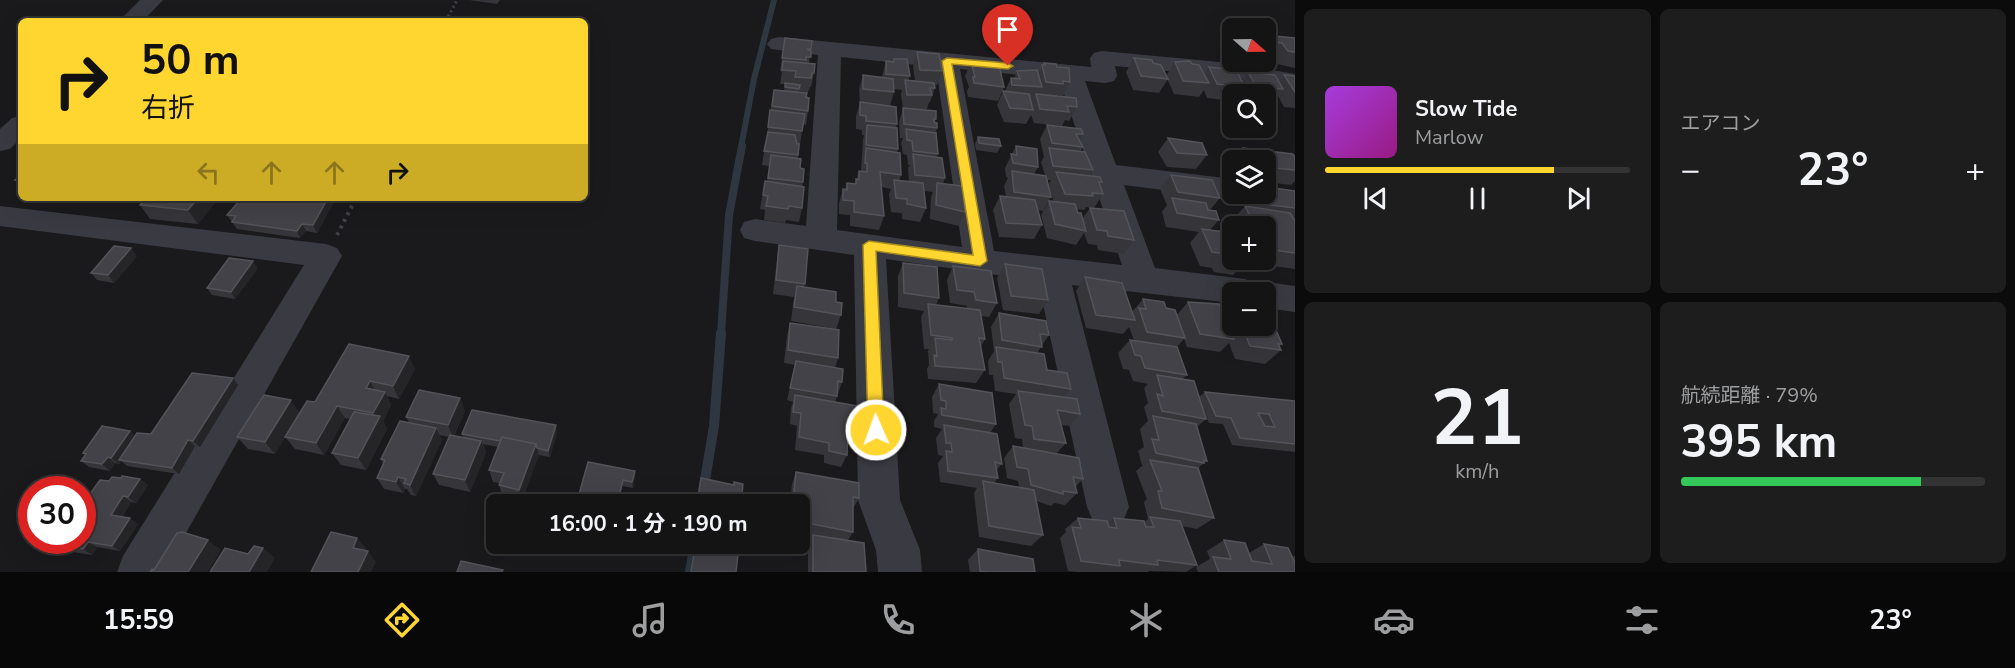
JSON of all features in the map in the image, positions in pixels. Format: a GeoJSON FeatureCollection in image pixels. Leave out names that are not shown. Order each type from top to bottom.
{"type":"FeatureCollection","features":[{"type":"Feature","properties":{"kind":"street"},"geometry":{"type":"LineString","coordinates":[[133,18],[152,0]]}},
{"type":"Feature","properties":{"kind":"street"},"geometry":{"type":"LineString","coordinates":[[779,44],[1105,76],[1102,58],[1230,70],[1295,81]]}},
{"type":"Feature","properties":{"kind":"street"},"geometry":{"type":"LineString","coordinates":[[821,239],[830,49]]}},
{"type":"Feature","properties":{"kind":"street"},"geometry":{"type":"LineString","coordinates":[[947,61],[980,261]]}},
{"type":"Feature","properties":{"kind":"street"},"geometry":{"type":"LineString","coordinates":[[1069,72],[1143,279]]}},
{"type":"Feature","properties":{"kind":"street"},"geometry":{"type":"LineString","coordinates":[[0,143],[18,127]]}},
{"type":"Feature","properties":{"kind":"street"},"geometry":{"type":"LineString","coordinates":[[1104,173],[1222,188]]}},
{"type":"Feature","properties":{"kind":"street"},"geometry":{"type":"LineString","coordinates":[[0,216],[326,256],[139,572]]}},
{"type":"Feature","properties":{"kind":"street"},"geometry":{"type":"LineString","coordinates":[[755,230],[1052,271],[1222,289]]}},
{"type":"Feature","properties":{"kind":"street"},"geometry":{"type":"LineString","coordinates":[[869,245],[879,500],[898,550],[900,572]]}},
{"type":"Feature","properties":{"kind":"street"},"geometry":{"type":"LineString","coordinates":[[1052,271],[1108,507]]}},
{"type":"Feature","properties":{"kind":"street"},"geometry":{"type":"LineString","coordinates":[[1276,296],[1295,299]]}},
{"type":"Feature","properties":{"kind":"path"},"geometry":{"type":"LineString","coordinates":[[448,18],[457,0]]}},
{"type":"Feature","properties":{"kind":"path"},"geometry":{"type":"LineString","coordinates":[[326,256],[354,201]]}},
{"type":"Feature","properties":{"kind":"building"},"geometry":{"type":"Polygon","coordinates":[[[1276,36],[1295,38],[1295,52],[1288,51],[1282,43],[1279,43],[1276,36]]]}},
{"type":"Feature","properties":{"kind":"building"},"geometry":{"type":"Polygon","coordinates":[[[785,38],[812,41],[811,49],[807,49],[811,51],[811,57],[806,57],[806,60],[782,58],[785,38]]]}},
{"type":"Feature","properties":{"kind":"building"},"geometry":{"type":"Polygon","coordinates":[[[917,52],[939,54],[942,71],[920,70],[917,52]]]}},
{"type":"Feature","properties":{"kind":"building"},"geometry":{"type":"Polygon","coordinates":[[[1134,58],[1152,60],[1153,63],[1161,65],[1168,79],[1141,76],[1134,58]]]}},
{"type":"Feature","properties":{"kind":"building"},"geometry":{"type":"Polygon","coordinates":[[[894,59],[907,59],[910,76],[886,74],[886,61],[894,62],[894,59]]]}},
{"type":"Feature","properties":{"kind":"building"},"geometry":{"type":"Polygon","coordinates":[[[783,61],[815,64],[814,73],[811,78],[795,77],[796,71],[782,70],[783,61]]]}},
{"type":"Feature","properties":{"kind":"building"},"geometry":{"type":"Polygon","coordinates":[[[1190,61],[1192,64],[1199,65],[1209,83],[1183,81],[1175,62],[1190,61]]]}},
{"type":"Feature","properties":{"kind":"building"},"geometry":{"type":"Polygon","coordinates":[[[971,62],[999,65],[1004,87],[974,83],[973,77],[975,77],[971,62]]]}},
{"type":"Feature","properties":{"kind":"building"},"geometry":{"type":"Polygon","coordinates":[[[1044,63],[1069,68],[1070,82],[1063,81],[1063,84],[1046,82],[1042,65],[1045,65],[1044,63]]]}},
{"type":"Feature","properties":{"kind":"building"},"geometry":{"type":"Polygon","coordinates":[[[1209,67],[1222,68],[1222,72],[1237,72],[1243,84],[1222,85],[1217,84],[1209,67]]]}},
{"type":"Feature","properties":{"kind":"building"},"geometry":{"type":"Polygon","coordinates":[[[1037,70],[1042,87],[1012,85],[1011,78],[1020,79],[1017,71],[1037,70]]]}},
{"type":"Feature","properties":{"kind":"building"},"geometry":{"type":"Polygon","coordinates":[[[1248,72],[1275,75],[1283,89],[1276,89],[1276,84],[1255,84],[1248,72]]]}},
{"type":"Feature","properties":{"kind":"building"},"geometry":{"type":"Polygon","coordinates":[[[863,75],[893,79],[894,92],[863,89],[863,75]]]}},
{"type":"Feature","properties":{"kind":"building"},"geometry":{"type":"Polygon","coordinates":[[[1284,75],[1295,76],[1295,92],[1284,75]]]}},
{"type":"Feature","properties":{"kind":"building"},"geometry":{"type":"Polygon","coordinates":[[[905,80],[934,83],[935,88],[930,88],[932,95],[907,95],[905,80]]]}},
{"type":"Feature","properties":{"kind":"building"},"geometry":{"type":"Polygon","coordinates":[[[785,83],[800,85],[799,89],[785,87],[785,83]]]}},
{"type":"Feature","properties":{"kind":"building"},"geometry":{"type":"Polygon","coordinates":[[[774,90],[807,93],[808,111],[772,106],[774,90]]]}},
{"type":"Feature","properties":{"kind":"building"},"geometry":{"type":"Polygon","coordinates":[[[1003,91],[1029,94],[1033,110],[1010,108],[1003,91]]]}},
{"type":"Feature","properties":{"kind":"building"},"geometry":{"type":"Polygon","coordinates":[[[1036,94],[1076,98],[1077,107],[1067,106],[1069,112],[1040,109],[1036,94]]]}},
{"type":"Feature","properties":{"kind":"building"},"geometry":{"type":"Polygon","coordinates":[[[860,102],[896,107],[897,124],[866,121],[866,116],[860,115],[860,102]]]}},
{"type":"Feature","properties":{"kind":"building"},"geometry":{"type":"Polygon","coordinates":[[[903,108],[936,111],[934,122],[937,123],[937,128],[904,124],[903,108]]]}},
{"type":"Feature","properties":{"kind":"building"},"geometry":{"type":"Polygon","coordinates":[[[770,110],[805,114],[802,131],[768,127],[770,110]]]}},
{"type":"Feature","properties":{"kind":"building"},"geometry":{"type":"Polygon","coordinates":[[[867,125],[897,128],[898,149],[866,145],[867,125]]]}},
{"type":"Feature","properties":{"kind":"building"},"geometry":{"type":"Polygon","coordinates":[[[1047,125],[1081,129],[1083,134],[1076,134],[1083,147],[1052,143],[1047,125]]]}},
{"type":"Feature","properties":{"kind":"building"},"geometry":{"type":"Polygon","coordinates":[[[906,129],[936,133],[938,154],[913,151],[912,141],[907,140],[906,129]]]}},
{"type":"Feature","properties":{"kind":"building"},"geometry":{"type":"Polygon","coordinates":[[[768,132],[795,135],[797,144],[799,144],[798,155],[764,151],[768,132]]]}},
{"type":"Feature","properties":{"kind":"building"},"geometry":{"type":"Polygon","coordinates":[[[978,137],[999,139],[1001,146],[979,143],[978,137]]]}},
{"type":"Feature","properties":{"kind":"building"},"geometry":{"type":"Polygon","coordinates":[[[1168,138],[1202,143],[1207,155],[1177,153],[1168,138]]]}},
{"type":"Feature","properties":{"kind":"building"},"geometry":{"type":"Polygon","coordinates":[[[1016,146],[1037,149],[1038,167],[1013,163],[1011,154],[1017,155],[1016,146]]]}},
{"type":"Feature","properties":{"kind":"building"},"geometry":{"type":"Polygon","coordinates":[[[866,148],[900,153],[901,175],[880,172],[884,216],[854,212],[854,201],[843,200],[843,189],[847,190],[847,183],[856,184],[856,179],[859,180],[859,171],[867,172],[866,148]]]}},
{"type":"Feature","properties":{"kind":"building"},"geometry":{"type":"Polygon","coordinates":[[[1049,148],[1085,152],[1093,170],[1053,166],[1049,148]]]}},
{"type":"Feature","properties":{"kind":"building"},"geometry":{"type":"Polygon","coordinates":[[[1276,152],[1293,154],[1295,170],[1276,168],[1276,152]]]}},
{"type":"Feature","properties":{"kind":"building"},"geometry":{"type":"Polygon","coordinates":[[[913,154],[942,158],[945,178],[915,175],[913,154]]]}},
{"type":"Feature","properties":{"kind":"building"},"geometry":{"type":"Polygon","coordinates":[[[771,155],[801,159],[800,168],[804,169],[803,182],[768,178],[771,155]]]}},
{"type":"Feature","properties":{"kind":"building"},"geometry":{"type":"Polygon","coordinates":[[[1012,171],[1046,176],[1051,197],[1014,192],[1012,171]]]}},
{"type":"Feature","properties":{"kind":"building"},"geometry":{"type":"Polygon","coordinates":[[[1056,172],[1100,177],[1102,182],[1099,182],[1103,194],[1092,193],[1093,196],[1065,194],[1056,172]]]}},
{"type":"Feature","properties":{"kind":"building"},"geometry":{"type":"Polygon","coordinates":[[[1171,175],[1212,180],[1220,198],[1178,192],[1171,175]]]}},
{"type":"Feature","properties":{"kind":"building"},"geometry":{"type":"Polygon","coordinates":[[[894,180],[923,183],[926,208],[907,204],[907,199],[896,198],[894,180]]]}},
{"type":"Feature","properties":{"kind":"building"},"geometry":{"type":"Polygon","coordinates":[[[765,181],[804,187],[802,208],[766,206],[768,196],[763,195],[765,181]]]}},
{"type":"Feature","properties":{"kind":"building"},"geometry":{"type":"Polygon","coordinates":[[[937,183],[962,186],[965,212],[936,205],[937,183]]]}},
{"type":"Feature","properties":{"kind":"building"},"geometry":{"type":"Polygon","coordinates":[[[1276,188],[1295,191],[1295,208],[1270,205],[1276,204],[1276,188]]]}},
{"type":"Feature","properties":{"kind":"building"},"geometry":{"type":"Polygon","coordinates":[[[1000,196],[1035,200],[1042,225],[1006,223],[1000,196]]]}},
{"type":"Feature","properties":{"kind":"building"},"geometry":{"type":"Polygon","coordinates":[[[1172,198],[1206,203],[1208,210],[1216,211],[1219,220],[1177,213],[1172,198]]]}},
{"type":"Feature","properties":{"kind":"building"},"geometry":{"type":"Polygon","coordinates":[[[143,201],[196,201],[188,210],[140,205],[143,201]]]}},
{"type":"Feature","properties":{"kind":"building"},"geometry":{"type":"Polygon","coordinates":[[[239,201],[326,201],[313,225],[302,224],[297,231],[232,222],[236,216],[227,215],[239,201]]]}},
{"type":"Feature","properties":{"kind":"building"},"geometry":{"type":"Polygon","coordinates":[[[1049,201],[1075,204],[1078,213],[1081,213],[1086,231],[1055,224],[1049,201]]]}},
{"type":"Feature","properties":{"kind":"building"},"geometry":{"type":"Polygon","coordinates":[[[1245,206],[1290,213],[1295,221],[1295,253],[1276,250],[1276,216],[1250,216],[1245,206]]]}},
{"type":"Feature","properties":{"kind":"building"},"geometry":{"type":"Polygon","coordinates":[[[1090,208],[1124,211],[1134,240],[1108,236],[1107,231],[1097,230],[1090,208]]]}},
{"type":"Feature","properties":{"kind":"building"},"geometry":{"type":"Polygon","coordinates":[[[1202,229],[1222,232],[1222,254],[1212,252],[1202,229]]]}},
{"type":"Feature","properties":{"kind":"building"},"geometry":{"type":"Polygon","coordinates":[[[779,245],[808,249],[805,284],[776,280],[779,245]]]}},
{"type":"Feature","properties":{"kind":"building"},"geometry":{"type":"Polygon","coordinates":[[[114,246],[131,248],[108,275],[91,273],[114,246]]]}},
{"type":"Feature","properties":{"kind":"building"},"geometry":{"type":"Polygon","coordinates":[[[229,258],[253,261],[231,292],[207,288],[229,258]]]}},
{"type":"Feature","properties":{"kind":"building"},"geometry":{"type":"Polygon","coordinates":[[[903,263],[937,267],[939,298],[904,293],[903,263]]]}},
{"type":"Feature","properties":{"kind":"building"},"geometry":{"type":"Polygon","coordinates":[[[1005,264],[1042,269],[1048,300],[1011,296],[1005,264]]]}},
{"type":"Feature","properties":{"kind":"building"},"geometry":{"type":"Polygon","coordinates":[[[953,266],[991,271],[997,303],[976,300],[974,292],[957,290],[953,266]]]}},
{"type":"Feature","properties":{"kind":"building"},"geometry":{"type":"Polygon","coordinates":[[[1085,277],[1122,283],[1135,320],[1096,315],[1085,277]]]}},
{"type":"Feature","properties":{"kind":"building"},"geometry":{"type":"Polygon","coordinates":[[[797,286],[836,292],[836,302],[842,303],[841,315],[794,307],[797,286]]]}},
{"type":"Feature","properties":{"kind":"building"},"geometry":{"type":"Polygon","coordinates":[[[1143,299],[1164,302],[1166,308],[1175,310],[1185,338],[1147,332],[1139,308],[1146,309],[1143,299]]]}},
{"type":"Feature","properties":{"kind":"building"},"geometry":{"type":"Polygon","coordinates":[[[1188,302],[1219,304],[1222,311],[1222,336],[1233,336],[1234,339],[1200,334],[1188,302]]]}},
{"type":"Feature","properties":{"kind":"building"},"geometry":{"type":"Polygon","coordinates":[[[928,304],[980,310],[985,339],[979,338],[985,370],[935,366],[934,355],[937,356],[935,338],[952,340],[952,338],[931,335],[928,304]]]}},
{"type":"Feature","properties":{"kind":"building"},"geometry":{"type":"Polygon","coordinates":[[[999,313],[1046,321],[1049,335],[1040,334],[1042,347],[1002,340],[999,313]]]}},
{"type":"Feature","properties":{"kind":"building"},"geometry":{"type":"Polygon","coordinates":[[[790,323],[839,330],[838,358],[788,350],[790,323]]]}},
{"type":"Feature","properties":{"kind":"building"},"geometry":{"type":"Polygon","coordinates":[[[1276,330],[1282,344],[1278,344],[1281,350],[1250,346],[1246,336],[1276,336],[1276,330]]]}},
{"type":"Feature","properties":{"kind":"building"},"geometry":{"type":"Polygon","coordinates":[[[1130,340],[1177,347],[1187,375],[1145,368],[1141,356],[1135,355],[1130,340]]]}},
{"type":"Feature","properties":{"kind":"building"},"geometry":{"type":"Polygon","coordinates":[[[349,344],[409,356],[393,386],[370,381],[366,388],[385,392],[373,413],[337,406],[316,443],[285,437],[307,401],[315,402],[349,344]]]}},
{"type":"Feature","properties":{"kind":"building"},"geometry":{"type":"Polygon","coordinates":[[[996,347],[1044,354],[1047,370],[1067,373],[1071,389],[1004,378],[1002,362],[998,362],[996,347]]]}},
{"type":"Feature","properties":{"kind":"building"},"geometry":{"type":"Polygon","coordinates":[[[796,361],[843,369],[842,382],[838,381],[837,396],[790,388],[796,361]]]}},
{"type":"Feature","properties":{"kind":"building"},"geometry":{"type":"Polygon","coordinates":[[[192,373],[233,378],[193,441],[188,440],[172,468],[119,460],[137,433],[151,434],[192,373]]]}},
{"type":"Feature","properties":{"kind":"building"},"geometry":{"type":"Polygon","coordinates":[[[1157,375],[1194,381],[1206,419],[1162,411],[1157,394],[1163,396],[1157,375]]]}},
{"type":"Feature","properties":{"kind":"building"},"geometry":{"type":"Polygon","coordinates":[[[939,384],[992,393],[996,424],[942,415],[941,408],[946,409],[946,401],[941,400],[939,384]]]}},
{"type":"Feature","properties":{"kind":"building"},"geometry":{"type":"Polygon","coordinates":[[[419,390],[460,398],[448,425],[406,417],[419,390]]]}},
{"type":"Feature","properties":{"kind":"building"},"geometry":{"type":"Polygon","coordinates":[[[1018,391],[1077,399],[1080,414],[1057,410],[1066,443],[1034,439],[1032,426],[1025,425],[1018,391]]]}},
{"type":"Feature","properties":{"kind":"building"},"geometry":{"type":"Polygon","coordinates":[[[1205,392],[1295,401],[1295,444],[1240,438],[1231,418],[1216,416],[1205,392]],[[1258,413],[1265,426],[1275,427],[1269,414],[1258,413]]]}},
{"type":"Feature","properties":{"kind":"building"},"geometry":{"type":"Polygon","coordinates":[[[264,395],[291,400],[265,442],[237,437],[264,395]]]}},
{"type":"Feature","properties":{"kind":"building"},"geometry":{"type":"Polygon","coordinates":[[[795,395],[857,406],[857,429],[848,427],[847,455],[829,451],[829,443],[799,437],[801,413],[793,412],[795,395]]]}},
{"type":"Feature","properties":{"kind":"building"},"geometry":{"type":"Polygon","coordinates":[[[472,410],[556,425],[548,451],[537,448],[536,444],[502,437],[500,441],[462,434],[472,410]]]}},
{"type":"Feature","properties":{"kind":"building"},"geometry":{"type":"Polygon","coordinates":[[[354,412],[380,416],[358,458],[332,453],[354,412]]]}},
{"type":"Feature","properties":{"kind":"building"},"geometry":{"type":"Polygon","coordinates":[[[1153,416],[1196,424],[1207,461],[1204,460],[1204,463],[1156,453],[1152,439],[1159,440],[1153,416]]]}},
{"type":"Feature","properties":{"kind":"building"},"geometry":{"type":"Polygon","coordinates":[[[400,421],[436,428],[410,485],[404,483],[406,479],[398,477],[396,482],[377,478],[385,460],[381,459],[400,421]]]}},
{"type":"Feature","properties":{"kind":"building"},"geometry":{"type":"Polygon","coordinates":[[[944,425],[997,434],[1002,464],[995,462],[998,478],[948,471],[946,451],[952,452],[951,443],[946,443],[944,425]]]}},
{"type":"Feature","properties":{"kind":"building"},"geometry":{"type":"Polygon","coordinates":[[[102,426],[130,431],[111,458],[108,457],[102,464],[81,461],[86,454],[83,453],[102,426]]]}},
{"type":"Feature","properties":{"kind":"building"},"geometry":{"type":"Polygon","coordinates":[[[450,435],[481,441],[465,480],[433,474],[450,435]]]}},
{"type":"Feature","properties":{"kind":"building"},"geometry":{"type":"Polygon","coordinates":[[[502,437],[536,444],[519,490],[499,485],[504,473],[489,470],[502,437]]]}},
{"type":"Feature","properties":{"kind":"building"},"geometry":{"type":"Polygon","coordinates":[[[1013,446],[1079,458],[1083,479],[1073,477],[1077,493],[1063,491],[1063,494],[1031,485],[1028,469],[1017,467],[1013,446]]]}},
{"type":"Feature","properties":{"kind":"building"},"geometry":{"type":"Polygon","coordinates":[[[1150,460],[1198,468],[1214,518],[1162,508],[1158,491],[1162,491],[1150,460]]]}},
{"type":"Feature","properties":{"kind":"building"},"geometry":{"type":"Polygon","coordinates":[[[588,462],[635,471],[632,482],[623,480],[620,494],[579,494],[588,462]]]}},
{"type":"Feature","properties":{"kind":"building"},"geometry":{"type":"Polygon","coordinates":[[[796,472],[859,483],[859,498],[853,497],[853,532],[810,524],[810,494],[794,492],[796,472]]]}},
{"type":"Feature","properties":{"kind":"building"},"geometry":{"type":"Polygon","coordinates":[[[122,476],[140,479],[128,497],[123,496],[111,515],[130,518],[112,546],[96,543],[96,486],[100,480],[109,481],[112,477],[121,478],[122,476]]]}},
{"type":"Feature","properties":{"kind":"building"},"geometry":{"type":"Polygon","coordinates":[[[701,478],[734,485],[734,482],[743,484],[742,494],[699,494],[701,478]]]}},
{"type":"Feature","properties":{"kind":"building"},"geometry":{"type":"Polygon","coordinates":[[[983,481],[1034,490],[1043,535],[989,526],[983,481]]]}},
{"type":"Feature","properties":{"kind":"building"},"geometry":{"type":"Polygon","coordinates":[[[1150,517],[1180,521],[1197,565],[1157,560],[1158,565],[1119,560],[1120,566],[1081,561],[1072,527],[1081,528],[1078,518],[1107,521],[1109,527],[1117,528],[1114,518],[1144,521],[1146,527],[1154,527],[1150,517]]]}},
{"type":"Feature","properties":{"kind":"building"},"geometry":{"type":"Polygon","coordinates":[[[182,532],[208,540],[188,572],[150,572],[154,570],[177,533],[182,532]]]}},
{"type":"Feature","properties":{"kind":"building"},"geometry":{"type":"Polygon","coordinates":[[[331,532],[357,538],[353,548],[368,551],[358,572],[311,572],[331,532]]]}},
{"type":"Feature","properties":{"kind":"building"},"geometry":{"type":"Polygon","coordinates":[[[813,535],[864,543],[866,572],[813,572],[813,535]]]}},
{"type":"Feature","properties":{"kind":"building"},"geometry":{"type":"Polygon","coordinates":[[[1224,540],[1245,543],[1252,561],[1272,564],[1264,544],[1288,548],[1295,563],[1295,572],[1219,572],[1213,557],[1231,559],[1224,540]]]}},
{"type":"Feature","properties":{"kind":"building"},"geometry":{"type":"Polygon","coordinates":[[[254,546],[263,548],[249,572],[210,572],[225,548],[248,554],[254,546]]]}},
{"type":"Feature","properties":{"kind":"building"},"geometry":{"type":"Polygon","coordinates":[[[978,549],[1033,559],[1035,572],[980,571],[978,549]]]}},
{"type":"Feature","properties":{"kind":"building"},"geometry":{"type":"Polygon","coordinates":[[[694,554],[738,554],[736,572],[691,572],[694,554]]]}},
{"type":"Feature","properties":{"kind":"building"},"geometry":{"type":"Polygon","coordinates":[[[461,561],[503,570],[502,572],[457,572],[461,561]]]}},
{"type":"Feature","properties":{"kind":"waterway"},"geometry":{"type":"LineString","coordinates":[[741,147],[754,79],[774,0]]}},
{"type":"Feature","properties":{"kind":"waterway"},"geometry":{"type":"LineString","coordinates":[[721,334],[729,215],[742,146]]}},
{"type":"Feature","properties":{"kind":"waterway"},"geometry":{"type":"LineString","coordinates":[[703,494],[714,426],[721,333]]}},
{"type":"Feature","properties":{"kind":"waterway"},"geometry":{"type":"LineString","coordinates":[[690,572],[693,554]]}},
{"type":"Feature","properties":{"kind":"route"},"geometry":{"type":"LineString","coordinates":[[876,430],[869,245],[980,261],[947,61],[1008,66]]}}]}
